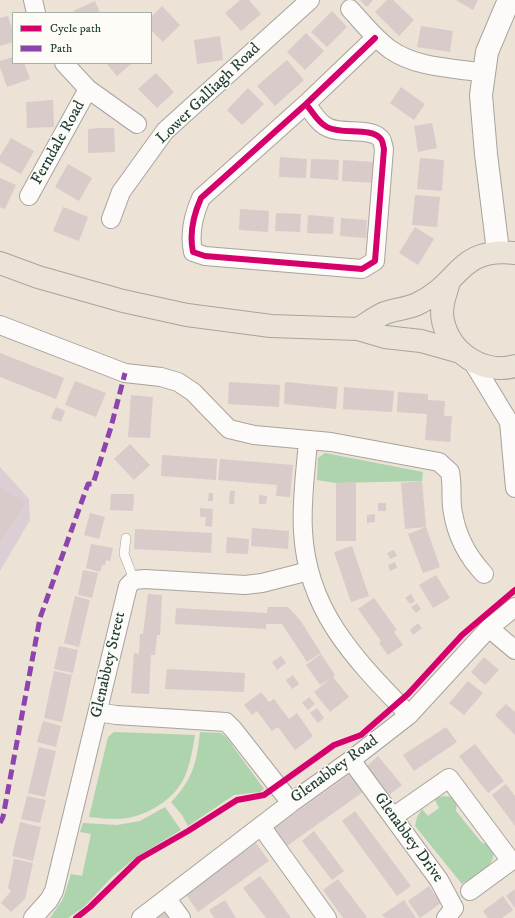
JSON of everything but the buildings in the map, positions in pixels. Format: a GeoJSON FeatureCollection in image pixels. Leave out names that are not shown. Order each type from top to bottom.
{"type":"FeatureCollection","features":[{"type":"Feature","properties":{"kind":"highway"},"geometry":{"type":"LineString","coordinates":[[358,329],[384,313],[417,304],[449,282],[461,267],[472,259],[485,254],[507,252]]}},
{"type":"Feature","properties":{"kind":"highway"},"geometry":{"type":"LineString","coordinates":[[0,263],[38,277],[122,301],[186,315],[271,326],[358,329],[385,337],[421,341],[466,357],[488,367],[507,368],[515,366]]}},
{"type":"Feature","properties":{"kind":"highway"},"geometry":{"type":"LineString","coordinates":[[449,282],[443,301],[443,321],[450,339],[466,357]]}},
{"type":"Feature","properties":{"kind":"street"},"geometry":{"type":"LineString","coordinates":[[33,0],[36,12]]}},
{"type":"Feature","properties":{"kind":"street","name":"Lower Galliagh Road"},"geometry":{"type":"LineString","coordinates":[[111,220],[121,192],[165,132],[310,0]]}},
{"type":"Feature","properties":{"kind":"street"},"geometry":{"type":"LineString","coordinates":[[507,252],[484,132],[481,95],[487,52],[509,0]]}},
{"type":"Feature","properties":{"kind":"street"},"geometry":{"type":"LineString","coordinates":[[350,9],[375,38],[392,51],[421,63],[484,73]]}},
{"type":"Feature","properties":{"kind":"street"},"geometry":{"type":"LineString","coordinates":[[306,104],[323,125],[328,128],[342,131],[373,133],[381,138],[384,149],[375,261],[362,269],[205,256],[193,252],[191,241],[192,226],[195,211],[201,198],[306,104],[375,38]]}},
{"type":"Feature","properties":{"kind":"street","name":"Ferndale Road"},"geometry":{"type":"LineString","coordinates":[[65,64],[88,89],[137,124]]}},
{"type":"Feature","properties":{"kind":"street","name":"Ferndale Road"},"geometry":{"type":"LineString","coordinates":[[29,196],[88,89]]}},
{"type":"Feature","properties":{"kind":"street"},"geometry":{"type":"LineString","coordinates":[[0,325],[125,373],[161,377],[178,382],[193,392],[229,429],[254,435],[331,442],[439,462],[450,472],[452,481],[452,513],[463,546],[472,561],[484,574]]}},
{"type":"Feature","properties":{"kind":"street"},"geometry":{"type":"LineString","coordinates":[[466,357],[512,418],[515,488]]}},
{"type":"Feature","properties":{"kind":"street"},"geometry":{"type":"LineString","coordinates":[[308,440],[303,510],[305,552],[309,571],[317,592],[339,637],[366,669],[409,715]]}},
{"type":"Feature","properties":{"kind":"street"},"geometry":{"type":"LineString","coordinates":[[134,580],[145,578],[245,585],[262,583],[309,571]]}},
{"type":"Feature","properties":{"kind":"street","name":"Glenabbey Street"},"geometry":{"type":"LineString","coordinates":[[33,918],[49,900],[54,891],[126,593],[128,586],[134,580]]}},
{"type":"Feature","properties":{"kind":"street","name":"Glenabbey Road"},"geometry":{"type":"LineString","coordinates":[[141,918],[291,803],[352,760],[409,715],[489,628],[515,607]]}},
{"type":"Feature","properties":{"kind":"street"},"geometry":{"type":"LineString","coordinates":[[489,628],[515,650]]}},
{"type":"Feature","properties":{"kind":"street"},"geometry":{"type":"LineString","coordinates":[[98,712],[116,715],[226,722],[234,729],[291,803]]}},
{"type":"Feature","properties":{"kind":"street","name":"Glenabbey Drive"},"geometry":{"type":"LineString","coordinates":[[352,760],[439,880],[454,908],[446,918]]}},
{"type":"Feature","properties":{"kind":"street"},"geometry":{"type":"LineString","coordinates":[[393,817],[449,778],[511,861],[470,890]]}},
{"type":"Feature","properties":{"kind":"street"},"geometry":{"type":"LineString","coordinates":[[261,826],[327,918]]}},
{"type":"Feature","properties":{"kind":"street"},"geometry":{"type":"LineString","coordinates":[[167,899],[181,918]]}},
{"type":"Feature","properties":{"kind":"lane"},"geometry":{"type":"LineString","coordinates":[[126,538],[124,554],[134,580]]}},
{"type":"Feature","properties":{"kind":"shaded area"},"geometry":{"type":"Polygon","coordinates":[[[0,467],[29,499],[30,520],[0,571],[0,467]]]}},
{"type":"Feature","properties":{"kind":"green space"},"geometry":{"type":"Polygon","coordinates":[[[325,453],[423,472],[422,481],[336,483],[317,480],[318,458],[325,453]]]}},
{"type":"Feature","properties":{"kind":"green space"},"geometry":{"type":"Polygon","coordinates":[[[114,732],[195,735],[190,763],[178,788],[166,800],[151,810],[134,817],[117,819],[89,817],[108,737],[114,732]]]}},
{"type":"Feature","properties":{"kind":"green space"},"geometry":{"type":"Polygon","coordinates":[[[200,732],[221,733],[226,737],[264,789],[260,792],[234,795],[188,826],[182,815],[171,802],[184,786],[193,770],[200,732]]]}},
{"type":"Feature","properties":{"kind":"green space"},"geometry":{"type":"Polygon","coordinates":[[[444,796],[453,797],[457,802],[456,811],[482,843],[489,844],[493,848],[492,861],[489,866],[462,884],[415,826],[417,817],[422,809],[428,816],[439,808],[434,798],[444,796]]]}},
{"type":"Feature","properties":{"kind":"green space"},"geometry":{"type":"Polygon","coordinates":[[[165,807],[181,830],[135,858],[112,877],[85,906],[68,918],[50,918],[63,899],[71,874],[82,876],[91,834],[80,832],[83,823],[117,825],[140,821],[165,807]]]}},
{"type":"Feature","properties":{"kind":"marked path"},"geometry":{"type":"LineString","coordinates":[[0,823],[3,817],[40,618],[88,484],[93,484],[111,427],[125,373]]}},
{"type":"Feature","properties":{"kind":"cycle path"},"geometry":{"type":"LineString","coordinates":[[306,104],[318,120],[327,127],[340,131],[369,133],[382,140],[384,149],[375,261],[362,269],[205,256],[193,252],[191,238],[192,225],[201,198],[306,104],[375,38]]}},
{"type":"Feature","properties":{"kind":"cycle path"},"geometry":{"type":"LineString","coordinates":[[76,918],[90,907],[139,859],[188,831],[237,800],[264,795],[334,745],[361,735],[408,694],[462,635],[515,590]]}}]}
